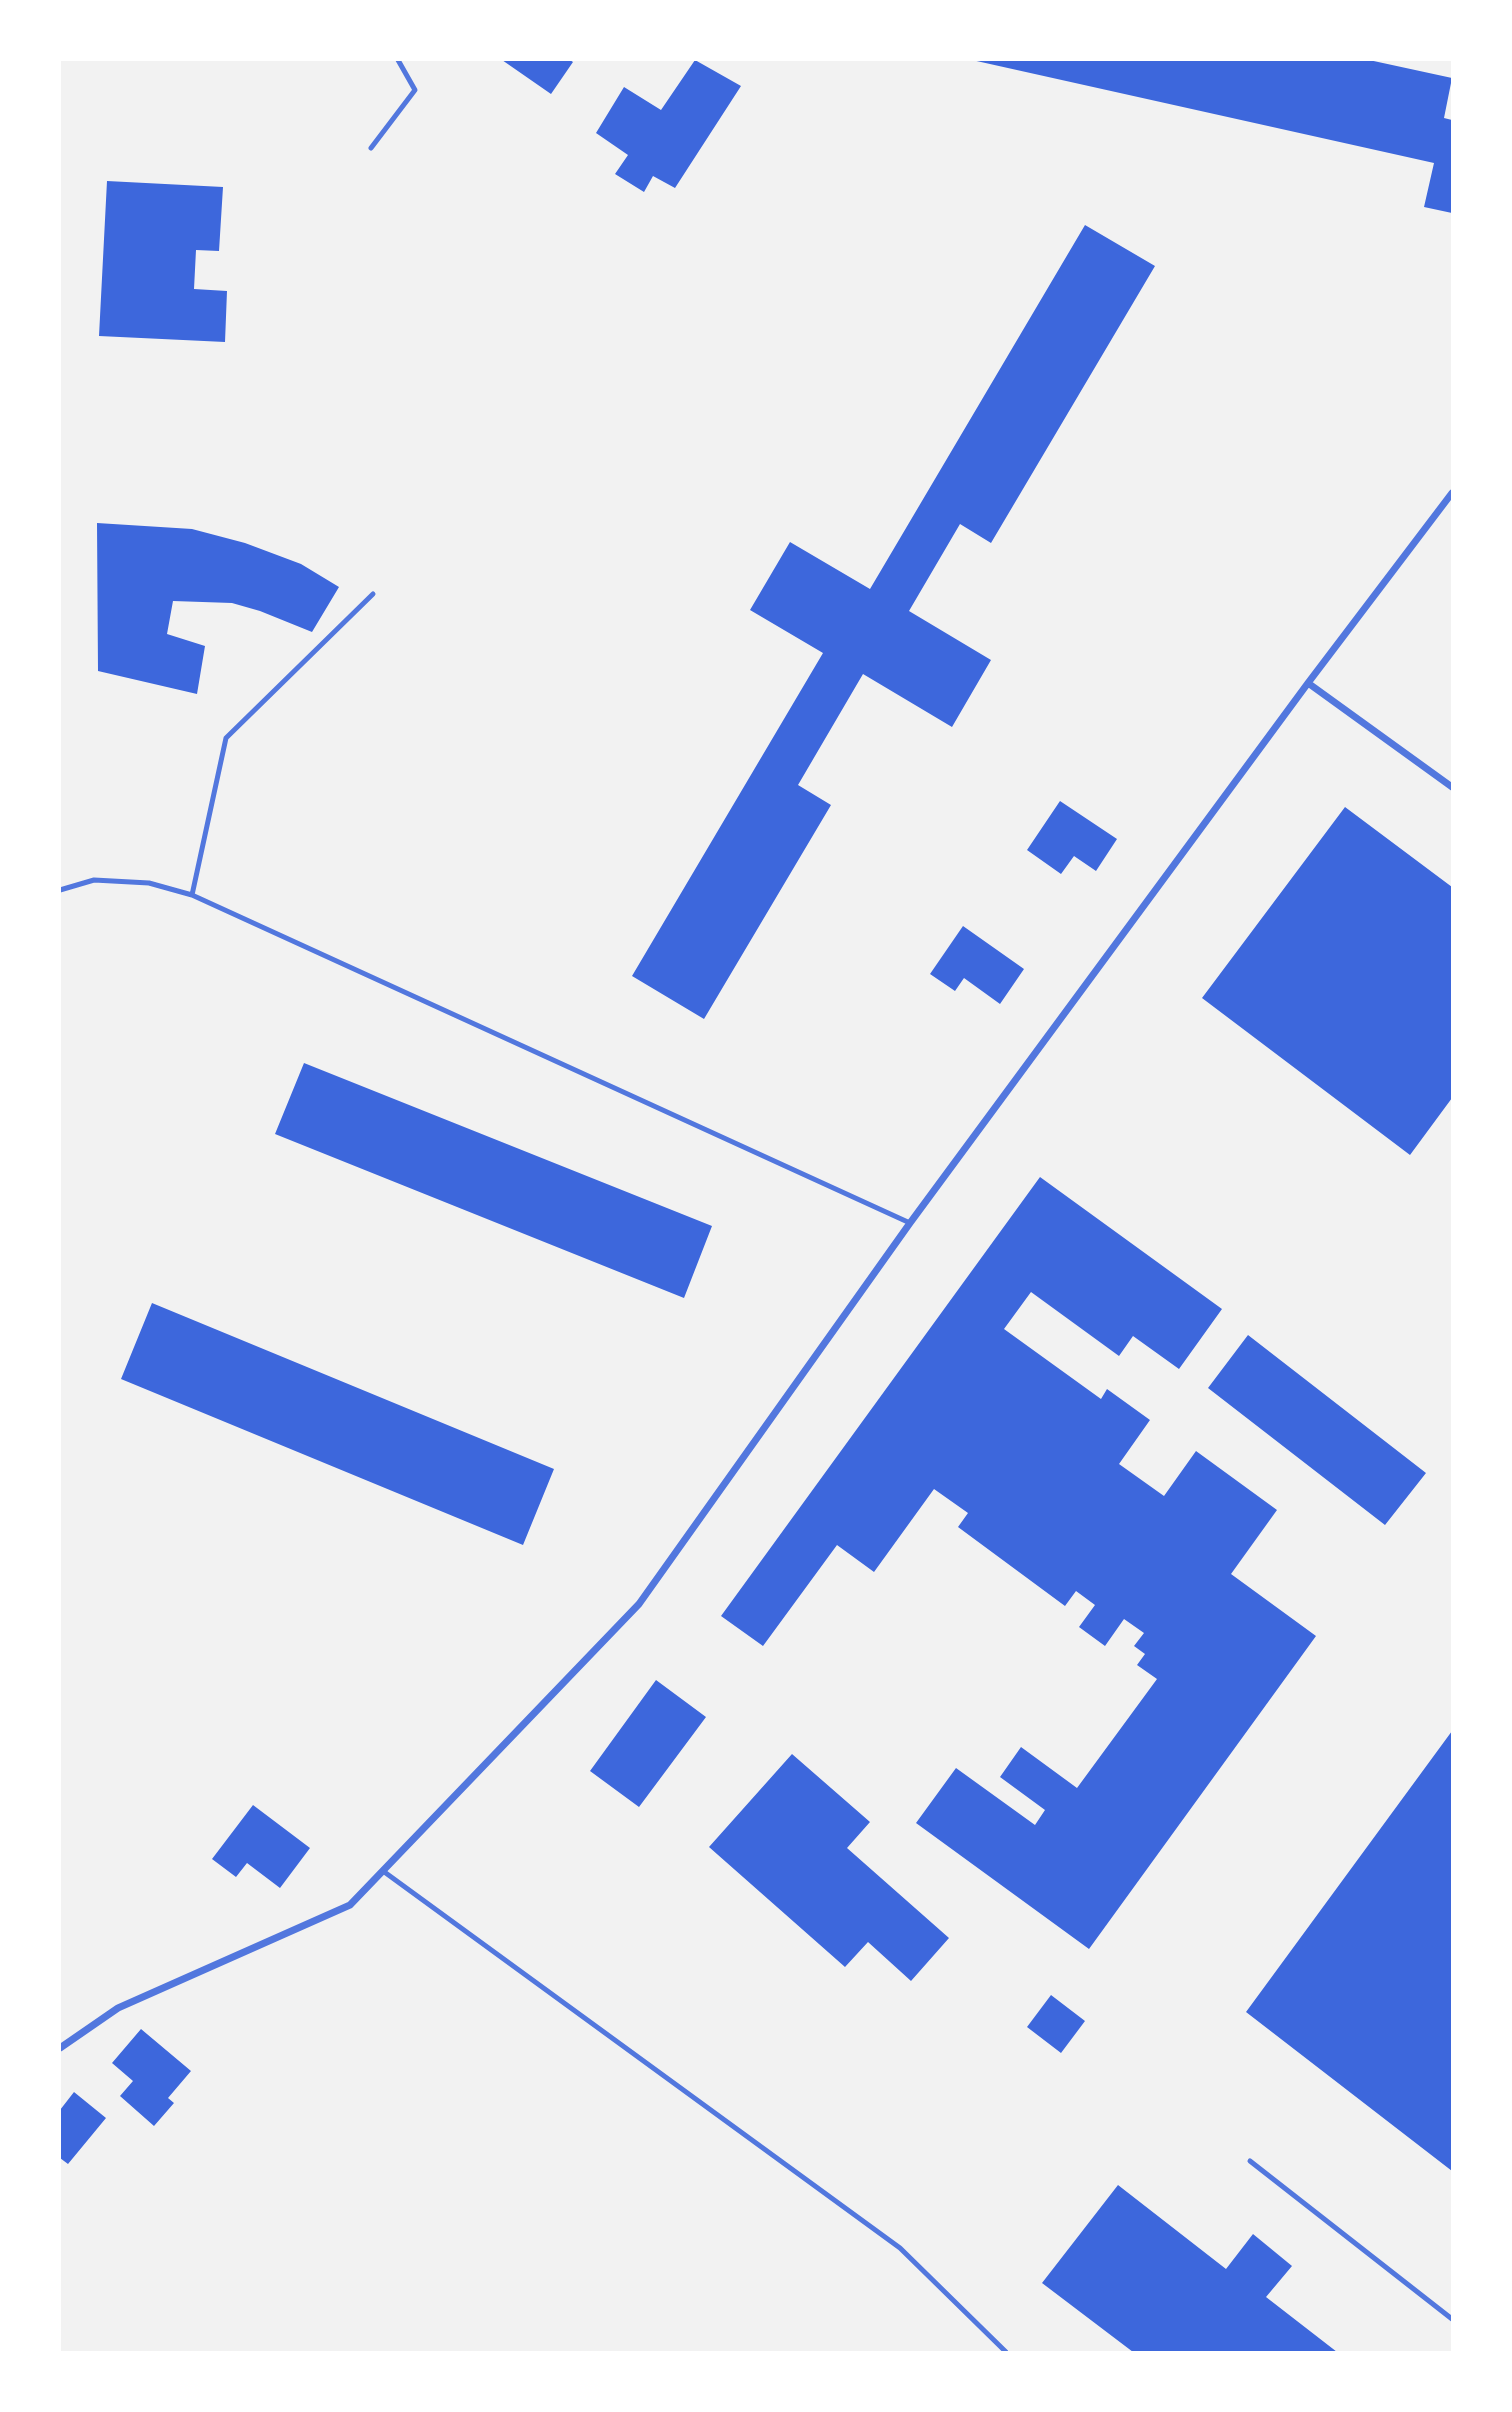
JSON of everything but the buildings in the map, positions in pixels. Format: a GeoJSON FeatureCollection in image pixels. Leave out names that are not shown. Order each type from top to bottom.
{"type":"FeatureCollection","features":[{"type":"Feature","properties":{"kind":"street"},"geometry":{"type":"LineString","coordinates":[[60,2048],[118,2008],[350,1905],[639,1604],[910,1223],[1308,683],[1452,493]]}},
{"type":"Feature","properties":{"kind":"street"},"geometry":{"type":"LineString","coordinates":[[1308,683],[1452,787]]}},
{"type":"Feature","properties":{"kind":"lane"},"geometry":{"type":"LineString","coordinates":[[371,148],[415,90],[398,60]]}},
{"type":"Feature","properties":{"kind":"lane"},"geometry":{"type":"LineString","coordinates":[[192,895],[226,738],[373,594]]}},
{"type":"Feature","properties":{"kind":"lane"},"geometry":{"type":"LineString","coordinates":[[60,890],[94,880],[122,881],[149,883],[192,895],[910,1223]]}},
{"type":"Feature","properties":{"kind":"lane"},"geometry":{"type":"LineString","coordinates":[[383,1871],[900,2248],[1006,2353]]}},
{"type":"Feature","properties":{"kind":"lane"},"geometry":{"type":"LineString","coordinates":[[1250,2161],[1452,2319]]}}]}
